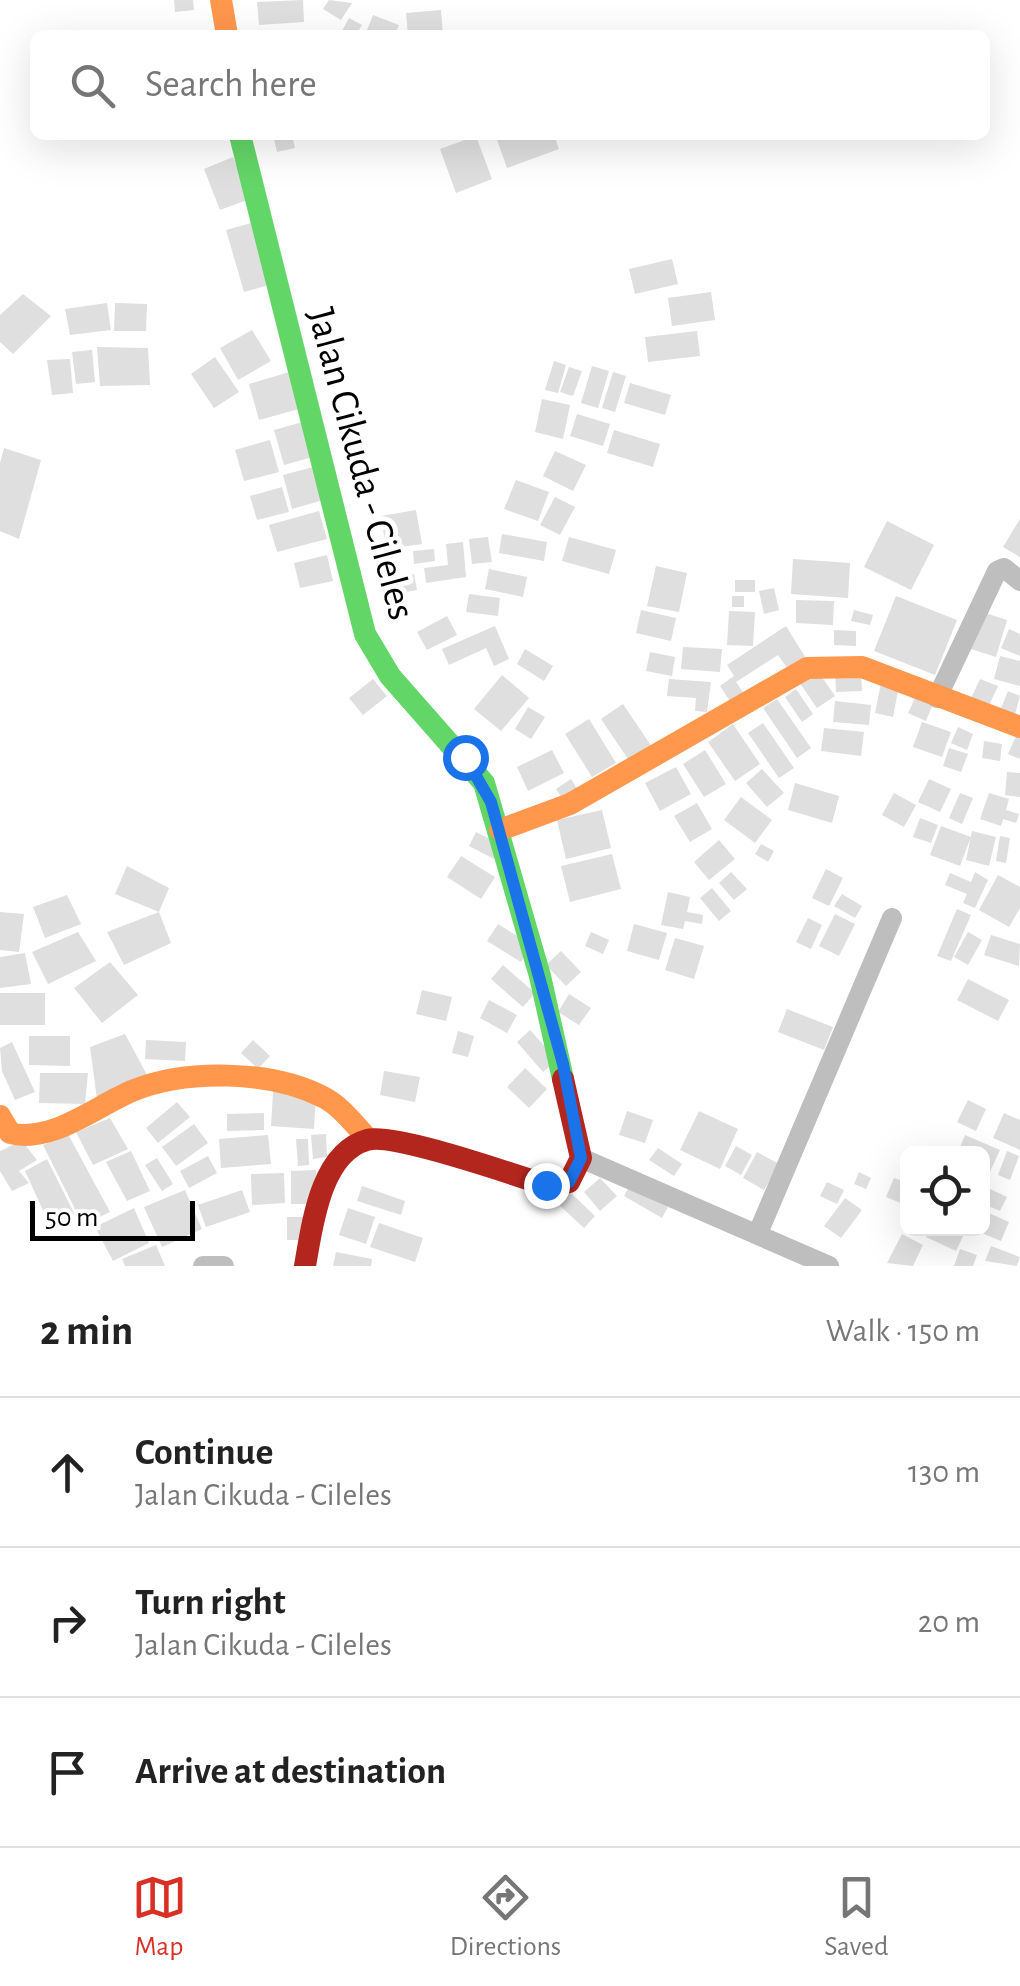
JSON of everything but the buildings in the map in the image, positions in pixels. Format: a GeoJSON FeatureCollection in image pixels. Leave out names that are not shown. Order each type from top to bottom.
{"type":"FeatureCollection","features":[{"type":"Feature","properties":{"kind":"street"},"geometry":{"type":"LineString","coordinates":[[221,0],[226,30]]}},
{"type":"Feature","properties":{"kind":"street","name":"Jalan Cikuda - Cileles"},"geometry":{"type":"LineString","coordinates":[[241,140],[365,634],[404,696],[474,767],[500,830],[563,1064],[581,1158]]}},
{"type":"Feature","properties":{"kind":"street"},"geometry":{"type":"LineString","coordinates":[[937,698],[997,571],[1004,568],[1020,580]]}},
{"type":"Feature","properties":{"kind":"street"},"geometry":{"type":"LineString","coordinates":[[500,830],[570,804],[807,668],[862,667],[1020,727]]}},
{"type":"Feature","properties":{"kind":"street"},"geometry":{"type":"LineString","coordinates":[[758,1233],[892,918]]}},
{"type":"Feature","properties":{"kind":"street"},"geometry":{"type":"LineString","coordinates":[[0,1116],[10,1133],[26,1136],[88,1115],[138,1088],[198,1076],[315,1093],[368,1138],[396,1141],[546,1185],[569,1182],[581,1158],[829,1266]]}},
{"type":"Feature","properties":{"kind":"street"},"geometry":{"type":"LineString","coordinates":[[305,1266],[317,1211],[335,1163],[368,1138]]}},
{"type":"Feature","properties":{"kind":"street"},"geometry":{"type":"LineString","coordinates":[[203,1266],[224,1266]]}},
{"type":"Feature","properties":{"kind":"traffic: fast"},"geometry":{"type":"LineString","coordinates":[[241,140],[365,634],[390,676],[484,783],[540,976],[563,1079]]}},
{"type":"Feature","properties":{"kind":"traffic: slow"},"geometry":{"type":"LineString","coordinates":[[221,0],[226,30]]}},
{"type":"Feature","properties":{"kind":"traffic: slow"},"geometry":{"type":"LineString","coordinates":[[500,830],[570,804],[807,668],[862,667],[1020,727]]}},
{"type":"Feature","properties":{"kind":"traffic: slow"},"geometry":{"type":"LineString","coordinates":[[0,1116],[10,1133],[41,1133],[153,1084],[202,1076],[254,1077],[323,1097],[368,1139]]}},
{"type":"Feature","properties":{"kind":"traffic: jam"},"geometry":{"type":"LineString","coordinates":[[305,1266],[315,1212],[329,1175],[351,1148],[367,1140],[427,1148],[546,1185],[569,1182],[581,1158],[563,1079]]}},
{"type":"Feature","properties":{"kind":"route"},"geometry":{"type":"LineString","coordinates":[[465,757],[491,802],[520,899],[563,1064],[581,1158],[569,1182],[546,1185]]}}]}
